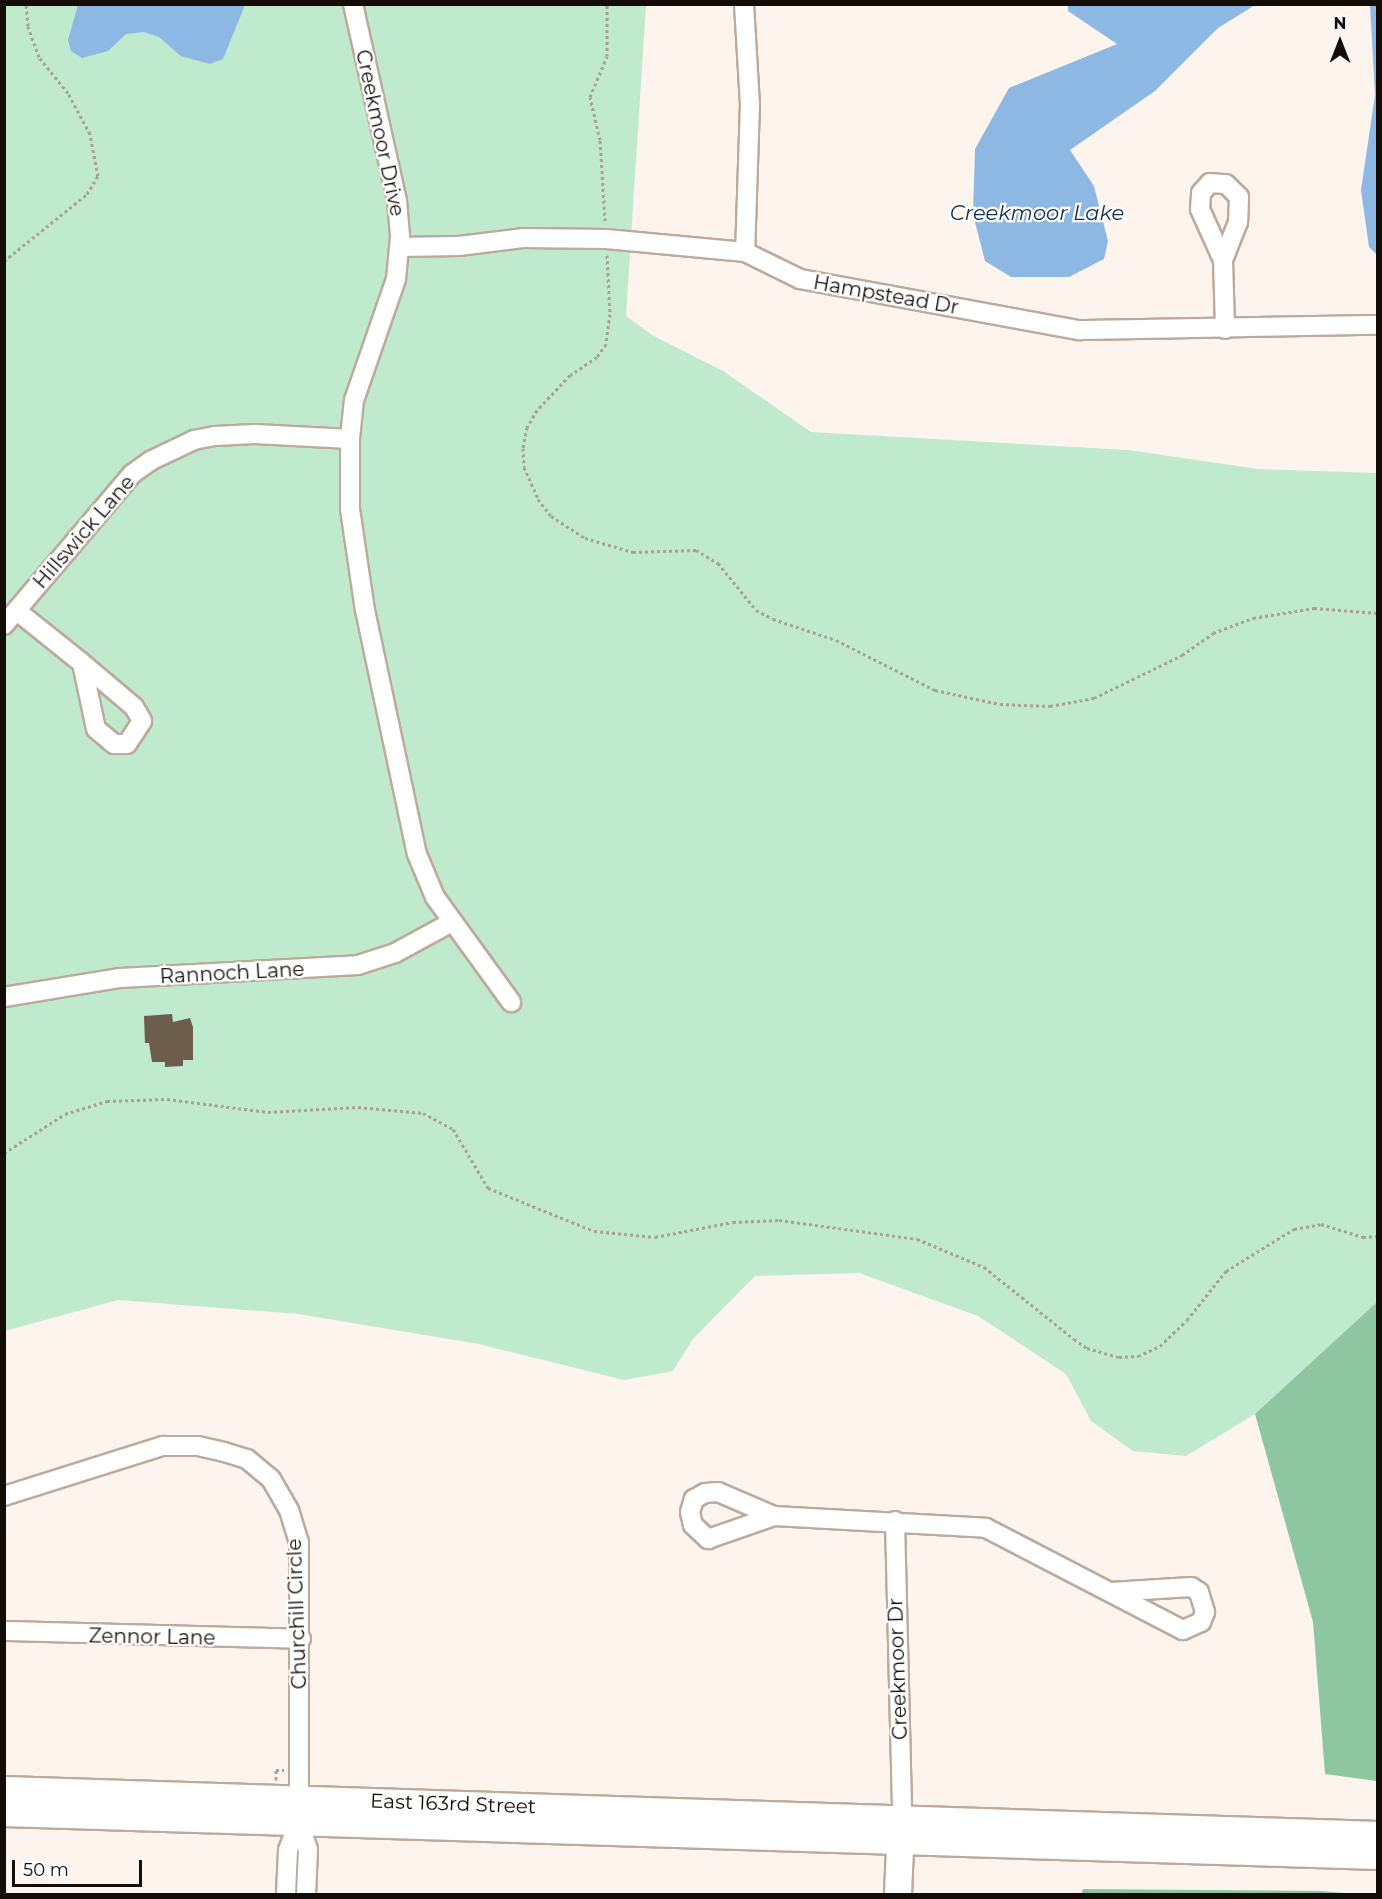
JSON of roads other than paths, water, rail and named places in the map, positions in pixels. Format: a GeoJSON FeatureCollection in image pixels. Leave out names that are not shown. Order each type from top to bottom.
{"type":"FeatureCollection","features":[{"type":"Feature","properties":{"kind":"street","name":"Creekmoor Drive"},"geometry":{"type":"LineString","coordinates":[[353,4],[397,201],[400,247],[396,279],[354,400],[350,440],[350,509],[365,610],[407,815],[430,886],[452,922],[511,1002]]}},
{"type":"Feature","properties":{"kind":"street"},"geometry":{"type":"LineString","coordinates":[[744,4],[750,104],[745,252]]}},
{"type":"Feature","properties":{"kind":"street","name":"Hampstead Dr"},"geometry":{"type":"LineString","coordinates":[[400,247],[459,246],[523,238],[606,239],[745,252],[800,279],[1079,330],[1377,325]]}},
{"type":"Feature","properties":{"kind":"street"},"geometry":{"type":"LineString","coordinates":[[1223,260],[1226,328]]}},
{"type":"Feature","properties":{"kind":"street","name":"Hillswick Lane"},"geometry":{"type":"LineString","coordinates":[[4,625],[132,474],[174,449],[215,436],[255,434],[350,440]]}},
{"type":"Feature","properties":{"kind":"street"},"geometry":{"type":"LineString","coordinates":[[17,611],[82,663]]}},
{"type":"Feature","properties":{"kind":"street","name":"Rannoch Lane"},"geometry":{"type":"LineString","coordinates":[[4,997],[120,978],[358,965],[395,953],[452,922]]}},
{"type":"Feature","properties":{"kind":"street","name":"Churchill Circle"},"geometry":{"type":"LineString","coordinates":[[4,1496],[163,1446],[198,1446],[247,1459],[271,1479],[290,1510],[299,1542],[301,1639],[299,1810]]}},
{"type":"Feature","properties":{"kind":"street"},"geometry":{"type":"LineString","coordinates":[[774,1516],[895,1521],[986,1528],[1111,1592]]}},
{"type":"Feature","properties":{"kind":"street","name":"Creekmoor Dr"},"geometry":{"type":"LineString","coordinates":[[895,1521],[901,1829]]}},
{"type":"Feature","properties":{"kind":"street","name":"Zennor Lane"},"geometry":{"type":"LineString","coordinates":[[4,1631],[301,1639]]}},
{"type":"Feature","properties":{"kind":"street","name":"East 163rd Street"},"geometry":{"type":"LineString","coordinates":[[4,1790],[299,1810],[901,1829]]}},
{"type":"Feature","properties":{"kind":"street"},"geometry":{"type":"LineString","coordinates":[[286,1894],[288,1850],[299,1810]]}},
{"type":"Feature","properties":{"kind":"street"},"geometry":{"type":"LineString","coordinates":[[299,1810],[308,1849],[306,1894]]}},
{"type":"Feature","properties":{"kind":"street","name":"East 163rd Street"},"geometry":{"type":"LineString","coordinates":[[4,1813],[299,1810]]}},
{"type":"Feature","properties":{"kind":"street"},"geometry":{"type":"LineString","coordinates":[[901,1829],[1377,1835]]}},
{"type":"Feature","properties":{"kind":"street"},"geometry":{"type":"LineString","coordinates":[[901,1829],[1377,1856]]}},
{"type":"Feature","properties":{"kind":"street"},"geometry":{"type":"LineString","coordinates":[[898,1894],[901,1829]]}},
{"type":"Feature","properties":{"kind":"water"},"geometry":{"type":"Polygon","coordinates":[[[78,5],[245,5],[223,59],[210,64],[181,56],[159,37],[144,32],[126,34],[108,51],[82,58],[71,51],[68,40],[78,5]]]}},
{"type":"Feature","properties":{"kind":"water","name":"Creekmoor Lake"},"geometry":{"type":"Polygon","coordinates":[[[1068,5],[1255,5],[1218,28],[1155,91],[1070,150],[1094,186],[1108,241],[1104,259],[1069,277],[1011,277],[985,261],[973,214],[975,149],[1009,88],[1117,44],[1068,11],[1068,5]]]}},
{"type":"Feature","properties":{"kind":"water"},"geometry":{"type":"Polygon","coordinates":[[[1370,5],[1378,5],[1377,255],[1369,247],[1361,190],[1375,95],[1370,5]]]}}]}
